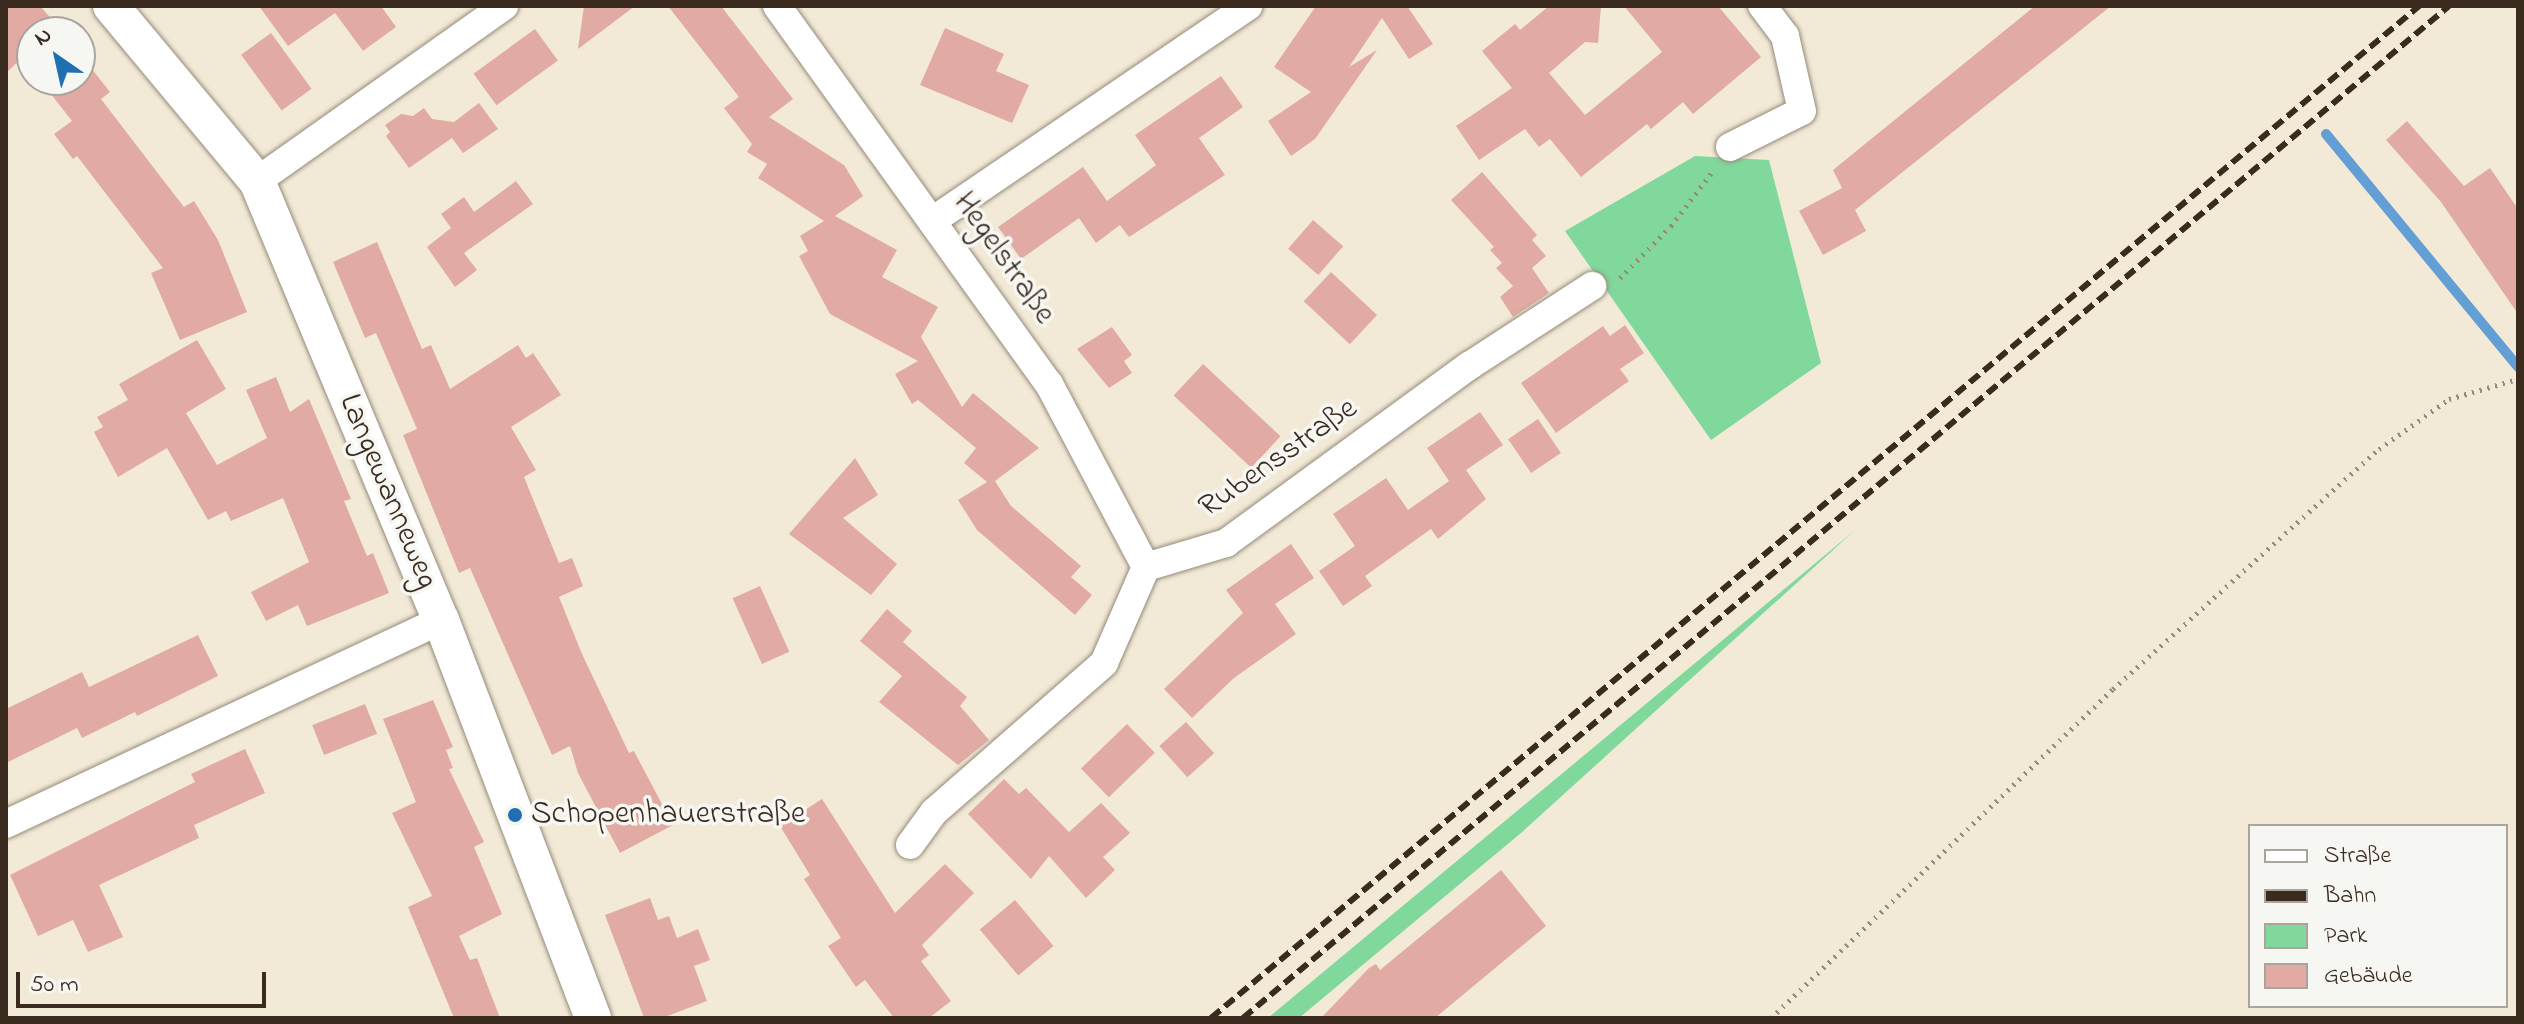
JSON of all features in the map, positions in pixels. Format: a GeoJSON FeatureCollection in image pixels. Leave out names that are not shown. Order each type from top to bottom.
{"type":"FeatureCollection","features":[{"type":"Feature","properties":{"kind":"street","name":"Langewanneweg"},"geometry":{"type":"LineString","coordinates":[[111,6],[257,181],[441,620],[593,1018]]}},
{"type":"Feature","properties":{"kind":"street"},"geometry":{"type":"LineString","coordinates":[[257,181],[504,6]]}},
{"type":"Feature","properties":{"kind":"street","name":"Hegelstraße"},"geometry":{"type":"LineString","coordinates":[[777,6],[935,219],[1049,384],[1146,567]]}},
{"type":"Feature","properties":{"kind":"street"},"geometry":{"type":"LineString","coordinates":[[935,219],[1249,6]]}},
{"type":"Feature","properties":{"kind":"street"},"geometry":{"type":"LineString","coordinates":[[1730,147],[1802,111],[1785,36],[1762,6]]}},
{"type":"Feature","properties":{"kind":"street","name":"Rubensstraße"},"geometry":{"type":"LineString","coordinates":[[1146,567],[1226,543],[1408,409],[1592,286]]}},
{"type":"Feature","properties":{"kind":"street"},"geometry":{"type":"LineString","coordinates":[[910,845],[934,812],[1104,663],[1146,567]]}},
{"type":"Feature","properties":{"kind":"street"},"geometry":{"type":"LineString","coordinates":[[6,824],[441,620]]}},
{"type":"Feature","properties":{"kind":"path"},"geometry":{"type":"LineString","coordinates":[[1592,286],[1615,283],[1643,256],[1730,147]]}},
{"type":"Feature","properties":{"kind":"path"},"geometry":{"type":"LineString","coordinates":[[1771,1018],[2113,689],[2379,449],[2449,399],[2518,379]]}},
{"type":"Feature","properties":{"kind":"green space"},"geometry":{"type":"Polygon","coordinates":[[[1695,156],[1769,160],[1821,363],[1711,440],[1565,231],[1695,156]]]}},
{"type":"Feature","properties":{"kind":"green space"},"geometry":{"type":"Polygon","coordinates":[[[1854,531],[1521,833],[1299,1018],[1268,1018],[1854,531]]]}},
{"type":"Feature","properties":{"kind":"building"},"geometry":{"type":"Polygon","coordinates":[[[6,6],[40,6],[49,16],[16,16],[16,64],[6,73],[6,6]]]}},
{"type":"Feature","properties":{"kind":"building"},"geometry":{"type":"Polygon","coordinates":[[[259,6],[381,6],[396,27],[363,51],[335,13],[288,46],[259,6]]]}},
{"type":"Feature","properties":{"kind":"building"},"geometry":{"type":"Polygon","coordinates":[[[584,6],[635,6],[578,49],[584,6]]]}},
{"type":"Feature","properties":{"kind":"building"},"geometry":{"type":"Polygon","coordinates":[[[668,6],[721,6],[793,99],[769,117],[844,165],[863,196],[835,216],[897,250],[882,277],[938,307],[921,337],[962,407],[973,393],[1039,448],[995,481],[1011,506],[1081,566],[1071,577],[1092,595],[1075,615],[977,530],[958,500],[987,482],[964,463],[976,448],[918,400],[912,404],[895,374],[918,361],[830,314],[799,256],[808,251],[800,236],[824,221],[758,178],[767,164],[747,152],[752,144],[724,108],[739,97],[668,6]]]}},
{"type":"Feature","properties":{"kind":"building"},"geometry":{"type":"Polygon","coordinates":[[[1316,6],[1407,6],[1433,44],[1409,59],[1382,18],[1349,67],[1377,50],[1315,139],[1291,156],[1268,121],[1311,92],[1274,67],[1316,6]]]}},
{"type":"Feature","properties":{"kind":"building"},"geometry":{"type":"Polygon","coordinates":[[[1549,6],[1601,6],[1598,43],[1585,42],[1549,73],[1585,115],[1662,52],[1624,6],[1718,6],[1761,57],[1693,114],[1683,102],[1651,129],[1647,124],[1581,177],[1550,139],[1539,147],[1525,129],[1479,160],[1456,126],[1512,88],[1482,51],[1515,24],[1520,30],[1549,6]]]}},
{"type":"Feature","properties":{"kind":"building"},"geometry":{"type":"Polygon","coordinates":[[[2035,6],[2111,6],[1855,210],[1866,231],[1823,255],[1799,211],[1842,188],[1833,170],[2035,6]]]}},
{"type":"Feature","properties":{"kind":"building"},"geometry":{"type":"Polygon","coordinates":[[[945,28],[1004,54],[996,71],[1029,85],[1012,123],[920,85],[945,28]]]}},
{"type":"Feature","properties":{"kind":"building"},"geometry":{"type":"Polygon","coordinates":[[[535,29],[558,61],[496,105],[474,74],[535,29]]]}},
{"type":"Feature","properties":{"kind":"building"},"geometry":{"type":"Polygon","coordinates":[[[271,33],[312,89],[282,111],[241,55],[271,33]]]}},
{"type":"Feature","properties":{"kind":"building"},"geometry":{"type":"Polygon","coordinates":[[[96,74],[110,92],[101,99],[184,207],[194,201],[218,240],[247,312],[180,340],[151,273],[163,268],[77,156],[73,159],[54,134],[72,121],[52,96],[96,96],[96,74]]]}},
{"type":"Feature","properties":{"kind":"building"},"geometry":{"type":"Polygon","coordinates":[[[1221,76],[1243,107],[1199,138],[1225,175],[1129,237],[1120,225],[1096,243],[1079,218],[1021,259],[998,227],[1083,167],[1107,201],[1156,165],[1135,135],[1221,76]]]}},
{"type":"Feature","properties":{"kind":"building"},"geometry":{"type":"Polygon","coordinates":[[[479,103],[498,129],[463,153],[452,138],[409,168],[386,136],[390,132],[385,125],[401,114],[413,116],[424,108],[432,119],[454,122],[479,103]]]}},
{"type":"Feature","properties":{"kind":"building"},"geometry":{"type":"Polygon","coordinates":[[[2407,121],[2464,186],[2490,168],[2518,209],[2518,314],[2441,202],[2386,140],[2407,121]]]}},
{"type":"Feature","properties":{"kind":"building"},"geometry":{"type":"Polygon","coordinates":[[[1482,172],[1537,235],[1532,240],[1546,256],[1532,268],[1549,293],[1513,317],[1500,297],[1513,286],[1496,268],[1502,263],[1490,250],[1494,247],[1451,200],[1482,172]]]}},
{"type":"Feature","properties":{"kind":"building"},"geometry":{"type":"Polygon","coordinates":[[[516,181],[533,204],[464,253],[477,270],[455,287],[427,247],[451,228],[441,214],[464,197],[474,212],[516,181]]]}},
{"type":"Feature","properties":{"kind":"building"},"geometry":{"type":"Polygon","coordinates":[[[1313,220],[1343,246],[1318,275],[1288,249],[1313,220]]]}},
{"type":"Feature","properties":{"kind":"building"},"geometry":{"type":"Polygon","coordinates":[[[377,242],[422,349],[431,345],[450,389],[518,345],[526,358],[533,353],[561,395],[511,427],[536,470],[524,477],[559,563],[572,558],[583,586],[559,597],[582,654],[629,753],[634,751],[673,825],[620,853],[578,773],[570,746],[552,755],[470,568],[459,573],[403,435],[417,429],[376,333],[365,338],[333,262],[377,242]]]}},
{"type":"Feature","properties":{"kind":"building"},"geometry":{"type":"Polygon","coordinates":[[[1331,272],[1377,315],[1350,344],[1304,301],[1331,272]]]}},
{"type":"Feature","properties":{"kind":"building"},"geometry":{"type":"Polygon","coordinates":[[[1625,325],[1644,353],[1620,369],[1629,381],[1556,433],[1521,383],[1603,326],[1610,336],[1625,325]]]}},
{"type":"Feature","properties":{"kind":"building"},"geometry":{"type":"Polygon","coordinates":[[[1112,327],[1132,355],[1124,361],[1132,373],[1109,388],[1077,349],[1112,327]]]}},
{"type":"Feature","properties":{"kind":"building"},"geometry":{"type":"Polygon","coordinates":[[[197,340],[226,389],[186,413],[217,465],[267,438],[246,390],[276,377],[290,412],[309,399],[351,499],[344,501],[367,556],[373,553],[389,593],[307,626],[298,605],[266,621],[251,592],[309,562],[283,498],[231,521],[226,511],[208,520],[167,448],[118,477],[94,432],[103,427],[97,417],[128,400],[119,384],[197,340]]]}},
{"type":"Feature","properties":{"kind":"building"},"geometry":{"type":"Polygon","coordinates":[[[1203,364],[1281,436],[1251,468],[1174,395],[1203,364]]]}},
{"type":"Feature","properties":{"kind":"building"},"geometry":{"type":"Polygon","coordinates":[[[1480,412],[1503,445],[1466,470],[1486,499],[1438,539],[1431,529],[1365,576],[1372,586],[1343,606],[1319,571],[1355,546],[1333,514],[1386,478],[1408,510],[1449,481],[1427,448],[1480,412]]]}},
{"type":"Feature","properties":{"kind":"building"},"geometry":{"type":"Polygon","coordinates":[[[1538,419],[1561,453],[1531,473],[1508,439],[1538,419]]]}},
{"type":"Feature","properties":{"kind":"building"},"geometry":{"type":"Polygon","coordinates":[[[855,458],[878,495],[843,518],[897,564],[871,595],[789,534],[855,458]]]}},
{"type":"Feature","properties":{"kind":"building"},"geometry":{"type":"Polygon","coordinates":[[[1291,544],[1314,578],[1275,604],[1296,634],[1234,678],[1192,718],[1164,689],[1243,613],[1226,590],[1291,544]]]}},
{"type":"Feature","properties":{"kind":"building"},"geometry":{"type":"Polygon","coordinates":[[[760,586],[789,652],[762,664],[733,598],[760,586]]]}},
{"type":"Feature","properties":{"kind":"building"},"geometry":{"type":"Polygon","coordinates":[[[887,609],[912,631],[903,642],[967,697],[960,706],[989,740],[958,765],[879,702],[902,676],[860,641],[887,609]]]}},
{"type":"Feature","properties":{"kind":"building"},"geometry":{"type":"Polygon","coordinates":[[[198,635],[218,676],[137,716],[135,712],[82,738],[77,728],[6,763],[6,709],[82,672],[89,687],[198,635]]]}},
{"type":"Feature","properties":{"kind":"building"},"geometry":{"type":"Polygon","coordinates":[[[433,700],[453,747],[446,750],[453,768],[449,769],[484,842],[474,847],[502,914],[459,936],[470,960],[477,958],[500,1018],[454,1018],[408,907],[432,896],[392,813],[416,802],[383,719],[433,700]]]}},
{"type":"Feature","properties":{"kind":"building"},"geometry":{"type":"Polygon","coordinates":[[[365,704],[377,734],[324,755],[312,725],[365,704]]]}},
{"type":"Feature","properties":{"kind":"building"},"geometry":{"type":"Polygon","coordinates":[[[1186,722],[1214,753],[1187,777],[1159,746],[1186,722]]]}},
{"type":"Feature","properties":{"kind":"building"},"geometry":{"type":"Polygon","coordinates":[[[1127,724],[1155,753],[1109,797],[1081,768],[1127,724]]]}},
{"type":"Feature","properties":{"kind":"building"},"geometry":{"type":"Polygon","coordinates":[[[245,749],[265,793],[194,825],[199,838],[99,885],[123,937],[88,952],[73,920],[38,936],[10,875],[195,782],[191,774],[245,749]]]}},
{"type":"Feature","properties":{"kind":"building"},"geometry":{"type":"Polygon","coordinates":[[[1004,779],[1019,794],[1026,788],[1069,832],[1101,803],[1130,833],[1103,857],[1115,870],[1086,898],[1049,856],[1031,879],[968,814],[1004,779]]]}},
{"type":"Feature","properties":{"kind":"building"},"geometry":{"type":"Polygon","coordinates":[[[822,799],[895,913],[945,864],[974,893],[922,945],[929,955],[921,961],[951,1001],[929,1018],[894,1018],[865,980],[856,987],[828,946],[841,938],[804,879],[810,875],[780,826],[822,799]]]}},
{"type":"Feature","properties":{"kind":"building"},"geometry":{"type":"Polygon","coordinates":[[[1501,870],[1546,926],[1435,1018],[1321,1018],[1369,968],[1376,964],[1380,970],[1501,870]]]}},
{"type":"Feature","properties":{"kind":"building"},"geometry":{"type":"Polygon","coordinates":[[[650,898],[658,920],[669,916],[677,938],[698,929],[710,960],[694,966],[707,1001],[662,1018],[644,1018],[605,915],[650,898]]]}},
{"type":"Feature","properties":{"kind":"building"},"geometry":{"type":"Polygon","coordinates":[[[1015,900],[1054,946],[1018,976],[980,930],[1015,900]]]}},
{"type":"Feature","properties":{"kind":"waterway"},"geometry":{"type":"LineString","coordinates":[[2326,134],[2518,367]]}},
{"type":"Feature","properties":{"kind":"railway"},"geometry":{"type":"LineString","coordinates":[[1211,1018],[2419,6]]}},
{"type":"Feature","properties":{"kind":"railway"},"geometry":{"type":"LineString","coordinates":[[1243,1018],[2449,6]]}},
{"type":"Feature","properties":{"kind":"place","name":"Schopenhauerstraße"},"geometry":{"type":"Point","coordinates":[515,815]}}]}
